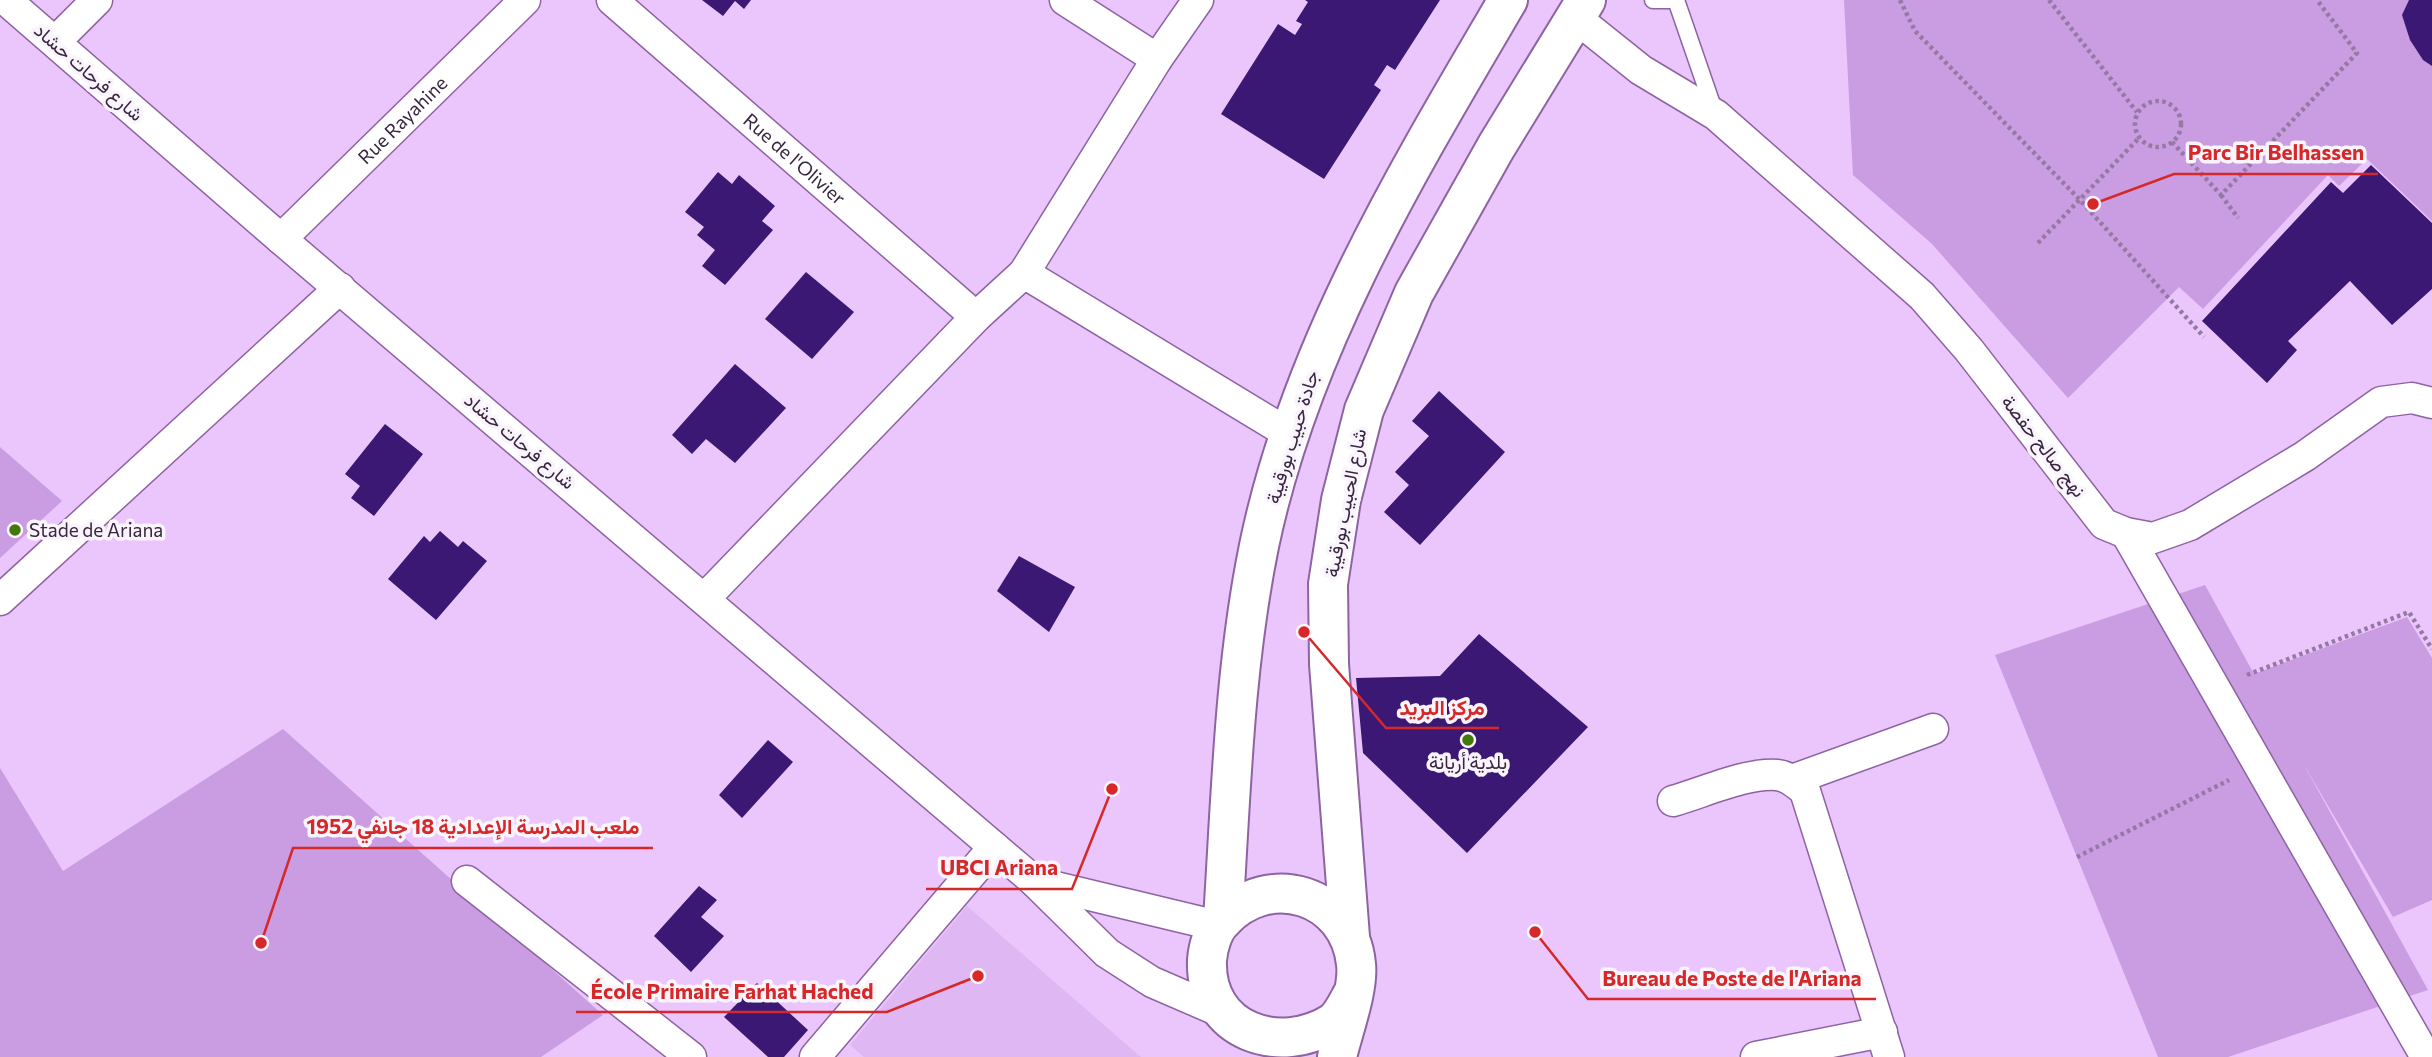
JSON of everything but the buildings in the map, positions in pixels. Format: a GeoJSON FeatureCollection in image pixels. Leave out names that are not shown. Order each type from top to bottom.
{"type":"FeatureCollection","features":[{"type":"Feature","properties":{"kind":"main road","name":"جادة حبيب بورقيبة"},"geometry":{"type":"LineString","coordinates":[[1221,923],[1235,734],[1247,618],[1259,545],[1291,435],[1320,351],[1357,271],[1424,143],[1508,0]]}},
{"type":"Feature","properties":{"kind":"main road","name":"شارع الحبيب بورقيبة"},"geometry":{"type":"LineString","coordinates":[[1350,937],[1329,664],[1328,584],[1342,500],[1364,410],[1414,293],[1496,147],[1581,9]]}},
{"type":"Feature","properties":{"kind":"main road"},"geometry":{"type":"LineString","coordinates":[[1337,1057],[1352,995],[1357,966],[1350,937],[1332,912],[1308,897],[1279,893],[1250,899],[1221,923],[1208,949],[1206,982],[1228,1030],[1254,1039],[1282,1044],[1311,1038],[1336,1020],[1352,995]]}},
{"type":"Feature","properties":{"kind":"street","name":"شارع فرحات حشاد"},"geometry":{"type":"LineString","coordinates":[[6,0],[281,239],[1034,881],[1107,953],[1228,1030]]}},
{"type":"Feature","properties":{"kind":"street"},"geometry":{"type":"LineString","coordinates":[[55,42],[97,0]]}},
{"type":"Feature","properties":{"kind":"street","name":"Rue Rayahine"},"geometry":{"type":"LineString","coordinates":[[281,239],[525,0]]}},
{"type":"Feature","properties":{"kind":"street","name":"Rue de l'Olivier"},"geometry":{"type":"LineString","coordinates":[[612,0],[976,317]]}},
{"type":"Feature","properties":{"kind":"street"},"geometry":{"type":"LineString","coordinates":[[1065,0],[1157,59]]}},
{"type":"Feature","properties":{"kind":"street"},"geometry":{"type":"LineString","coordinates":[[705,598],[976,317],[1024,272],[1157,59],[1198,0]]}},
{"type":"Feature","properties":{"kind":"street","name":"نهج صالح حفصة"},"geometry":{"type":"LineString","coordinates":[[1581,9],[1641,70],[1716,115],[1922,296],[1969,350],[2104,524],[2126,533],[2153,538],[2190,526],[2305,456],[2381,402],[2412,398],[2432,403]]}},
{"type":"Feature","properties":{"kind":"street"},"geometry":{"type":"LineString","coordinates":[[1024,272],[1291,435]]}},
{"type":"Feature","properties":{"kind":"street"},"geometry":{"type":"LineString","coordinates":[[0,600],[340,288]]}},
{"type":"Feature","properties":{"kind":"street"},"geometry":{"type":"LineString","coordinates":[[2126,533],[2426,1057]]}},
{"type":"Feature","properties":{"kind":"street"},"geometry":{"type":"LineString","coordinates":[[1792,780],[1933,729]]}},
{"type":"Feature","properties":{"kind":"street"},"geometry":{"type":"LineString","coordinates":[[1673,802],[1760,776],[1779,775],[1792,780],[1805,791],[1814,811],[1885,1045],[1756,1057]]}},
{"type":"Feature","properties":{"kind":"street"},"geometry":{"type":"LineString","coordinates":[[815,1057],[994,847]]}},
{"type":"Feature","properties":{"kind":"street"},"geometry":{"type":"LineString","coordinates":[[467,881],[643,1016],[691,1057]]}},
{"type":"Feature","properties":{"kind":"street","name":"شارع فرحات حشاد"},"geometry":{"type":"LineString","coordinates":[[1034,881],[1221,923]]}},
{"type":"Feature","properties":{"kind":"lane"},"geometry":{"type":"LineString","coordinates":[[1653,0],[1675,0],[1716,115]]}},
{"type":"Feature","properties":{"kind":"path"},"geometry":{"type":"LineString","coordinates":[[1900,0],[1915,31],[2080,200],[2204,337]]}},
{"type":"Feature","properties":{"kind":"path"},"geometry":{"type":"LineString","coordinates":[[2049,0],[2137,112],[2135,130],[2139,138],[2154,147],[2172,142],[2178,136],[2181,118],[2170,104],[2152,101],[2137,112]]}},
{"type":"Feature","properties":{"kind":"path"},"geometry":{"type":"LineString","coordinates":[[2221,195],[2357,53],[2317,0]]}},
{"type":"Feature","properties":{"kind":"path"},"geometry":{"type":"LineString","coordinates":[[2038,243],[2139,138]]}},
{"type":"Feature","properties":{"kind":"path"},"geometry":{"type":"LineString","coordinates":[[2172,142],[2221,195],[2238,218]]}},
{"type":"Feature","properties":{"kind":"shaded area"},"geometry":{"type":"Polygon","coordinates":[[[1844,0],[2432,0],[2432,221],[2367,159],[2339,186],[2328,175],[2203,309],[2179,287],[2068,398],[1932,244],[1853,175],[1844,0]]]}},
{"type":"Feature","properties":{"kind":"shaded area","name":"Stade de Ariana"},"geometry":{"type":"Polygon","coordinates":[[[0,447],[62,501],[0,558],[0,447]]]}},
{"type":"Feature","properties":{"kind":"shaded area"},"geometry":{"type":"Polygon","coordinates":[[[2205,585],[2254,674],[2407,617],[2432,658],[2432,900],[2393,917],[2303,763],[2428,990],[2228,1057],[2158,1057],[1995,655],[2205,585]]]}},
{"type":"Feature","properties":{"kind":"shaded area"},"geometry":{"type":"Polygon","coordinates":[[[283,729],[603,1015],[541,1057],[0,1057],[0,768],[63,871],[283,729]]]}},
{"type":"Feature","properties":{"kind":"shaded area"},"geometry":{"type":"Polygon","coordinates":[[[967,906],[1141,1057],[864,1057],[850,1045],[967,906]]]}},
{"type":"Feature","properties":{"kind":"place","name":"Parc Bir Belhassen"},"geometry":{"type":"Point","coordinates":[2093,204]}},
{"type":"Feature","properties":{"kind":"place","name":"Stade de Ariana"},"geometry":{"type":"Point","coordinates":[15,530]}},
{"type":"Feature","properties":{"kind":"place","name":"مركز البريد"},"geometry":{"type":"Point","coordinates":[1304,632]}},
{"type":"Feature","properties":{"kind":"place","name":"بلدية أريانة"},"geometry":{"type":"Point","coordinates":[1468,740]}},
{"type":"Feature","properties":{"kind":"place","name":"UBCI Ariana"},"geometry":{"type":"Point","coordinates":[1112,789]}},
{"type":"Feature","properties":{"kind":"place","name":"Bureau de Poste de l'Ariana"},"geometry":{"type":"Point","coordinates":[1535,932]}},
{"type":"Feature","properties":{"kind":"place","name":"ملعب المدرسة الإعدادية 18 جانفي 1952"},"geometry":{"type":"Point","coordinates":[261,943]}},
{"type":"Feature","properties":{"kind":"place","name":"École Primaire Farhat Hached"},"geometry":{"type":"Point","coordinates":[978,976]}}]}
